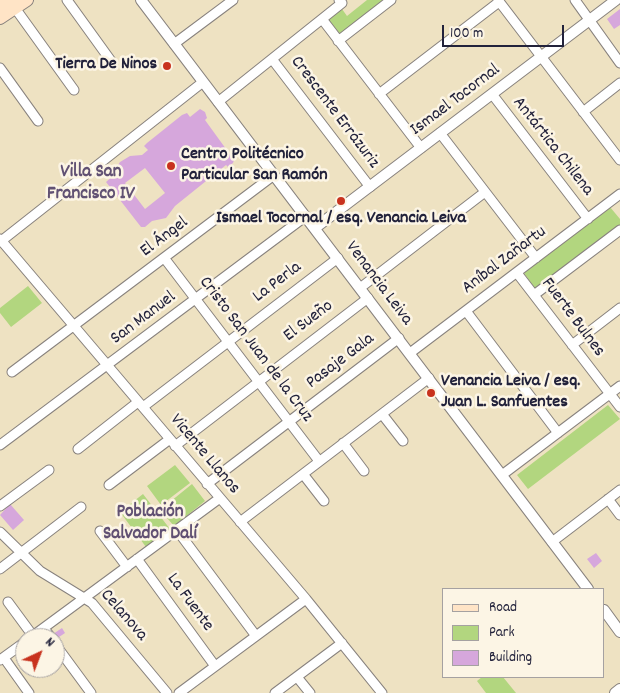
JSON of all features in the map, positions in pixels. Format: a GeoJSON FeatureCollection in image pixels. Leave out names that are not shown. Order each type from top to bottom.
{"type":"FeatureCollection","features":[{"type":"Feature","properties":{"kind":"main road"},"geometry":{"type":"LineString","coordinates":[[0,14],[13,4],[27,0]]}},
{"type":"Feature","properties":{"kind":"street"},"geometry":{"type":"LineString","coordinates":[[67,0],[111,61]]}},
{"type":"Feature","properties":{"kind":"street","name":"Venancia Leiva"},"geometry":{"type":"LineString","coordinates":[[141,0],[587,588]]}},
{"type":"Feature","properties":{"kind":"street"},"geometry":{"type":"LineString","coordinates":[[174,44],[233,0]]}},
{"type":"Feature","properties":{"kind":"street"},"geometry":{"type":"LineString","coordinates":[[338,40],[391,0]]}},
{"type":"Feature","properties":{"kind":"street"},"geometry":{"type":"LineString","coordinates":[[575,0],[620,63]]}},
{"type":"Feature","properties":{"kind":"street","name":"Ismael Tocornal"},"geometry":{"type":"LineString","coordinates":[[315,228],[616,0]]}},
{"type":"Feature","properties":{"kind":"street"},"geometry":{"type":"LineString","coordinates":[[218,102],[322,19],[340,1]]}},
{"type":"Feature","properties":{"kind":"street"},"geometry":{"type":"LineString","coordinates":[[379,94],[498,1],[620,160]]}},
{"type":"Feature","properties":{"kind":"street"},"geometry":{"type":"LineString","coordinates":[[13,4],[74,90]]}},
{"type":"Feature","properties":{"kind":"street"},"geometry":{"type":"LineString","coordinates":[[322,19],[421,148]]}},
{"type":"Feature","properties":{"kind":"street","name":"Crescente Errázuriz"},"geometry":{"type":"LineString","coordinates":[[272,59],[370,187]]}},
{"type":"Feature","properties":{"kind":"street"},"geometry":{"type":"LineString","coordinates":[[0,68],[38,121]]}},
{"type":"Feature","properties":{"kind":"street"},"geometry":{"type":"LineString","coordinates":[[1,241],[203,82]]}},
{"type":"Feature","properties":{"kind":"street"},"geometry":{"type":"LineString","coordinates":[[583,112],[620,84]]}},
{"type":"Feature","properties":{"kind":"street","name":"Antártica Chilena"},"geometry":{"type":"LineString","coordinates":[[492,94],[588,219]]}},
{"type":"Feature","properties":{"kind":"street","name":"Fuerte Bulnes"},"geometry":{"type":"LineString","coordinates":[[440,133],[536,258]]}},
{"type":"Feature","properties":{"kind":"street","name":"El Ángel"},"geometry":{"type":"LineString","coordinates":[[12,372],[165,259],[274,175]]}},
{"type":"Feature","properties":{"kind":"street"},"geometry":{"type":"LineString","coordinates":[[360,288],[485,192]]}},
{"type":"Feature","properties":{"kind":"street","name":"Aníbal Zañartu"},"geometry":{"type":"LineString","coordinates":[[410,353],[620,194]]}},
{"type":"Feature","properties":{"kind":"street","name":"San Manuel"},"geometry":{"type":"LineString","coordinates":[[0,445],[306,216]]}},
{"type":"Feature","properties":{"kind":"street"},"geometry":{"type":"LineString","coordinates":[[534,295],[620,230]]}},
{"type":"Feature","properties":{"kind":"street","name":"Vicente Llanos"},"geometry":{"type":"LineString","coordinates":[[1,241],[306,599],[382,693]]}},
{"type":"Feature","properties":{"kind":"street","name":"La Perla"},"geometry":{"type":"LineString","coordinates":[[78,449],[228,342],[338,258]]}},
{"type":"Feature","properties":{"kind":"street","name":"Cristo San Juan de la Cruz"},"geometry":{"type":"LineString","coordinates":[[165,259],[320,461]]}},
{"type":"Feature","properties":{"kind":"street","name":"Fuerte Bulnes"},"geometry":{"type":"LineString","coordinates":[[517,272],[620,408]]}},
{"type":"Feature","properties":{"kind":"street","name":"El Sueño"},"geometry":{"type":"LineString","coordinates":[[109,485],[258,382],[368,298]]}},
{"type":"Feature","properties":{"kind":"street"},"geometry":{"type":"LineString","coordinates":[[572,345],[620,308]]}},
{"type":"Feature","properties":{"kind":"street"},"geometry":{"type":"LineString","coordinates":[[466,311],[558,433]]}},
{"type":"Feature","properties":{"kind":"street","name":"Pasaje Gala"},"geometry":{"type":"LineString","coordinates":[[207,484],[398,338]]}},
{"type":"Feature","properties":{"kind":"street"},"geometry":{"type":"LineString","coordinates":[[240,522],[429,378]]}},
{"type":"Feature","properties":{"kind":"street"},"geometry":{"type":"LineString","coordinates":[[502,475],[620,386]]}},
{"type":"Feature","properties":{"kind":"street"},"geometry":{"type":"LineString","coordinates":[[382,414],[403,441]]}},
{"type":"Feature","properties":{"kind":"street"},"geometry":{"type":"LineString","coordinates":[[343,443],[364,471]]}},
{"type":"Feature","properties":{"kind":"street"},"geometry":{"type":"LineString","coordinates":[[0,506],[49,470]]}},
{"type":"Feature","properties":{"kind":"street"},"geometry":{"type":"LineString","coordinates":[[303,474],[324,501]]}},
{"type":"Feature","properties":{"kind":"street"},"geometry":{"type":"LineString","coordinates":[[552,542],[620,490]]}},
{"type":"Feature","properties":{"kind":"street"},"geometry":{"type":"LineString","coordinates":[[44,628],[220,498]]}},
{"type":"Feature","properties":{"kind":"street"},"geometry":{"type":"LineString","coordinates":[[608,499],[620,515]]}},
{"type":"Feature","properties":{"kind":"street"},"geometry":{"type":"LineString","coordinates":[[0,569],[81,507]]}},
{"type":"Feature","properties":{"kind":"street"},"geometry":{"type":"LineString","coordinates":[[177,530],[256,636]]}},
{"type":"Feature","properties":{"kind":"street"},"geometry":{"type":"LineString","coordinates":[[100,531],[126,567]]}},
{"type":"Feature","properties":{"kind":"street","name":"Celanova"},"geometry":{"type":"LineString","coordinates":[[0,532],[44,574],[86,597],[167,693]]}},
{"type":"Feature","properties":{"kind":"street","name":"La Fuente"},"geometry":{"type":"LineString","coordinates":[[137,560],[215,666]]}},
{"type":"Feature","properties":{"kind":"street"},"geometry":{"type":"LineString","coordinates":[[179,693],[306,599]]}},
{"type":"Feature","properties":{"kind":"street"},"geometry":{"type":"LineString","coordinates":[[8,602],[23,628]]}},
{"type":"Feature","properties":{"kind":"street"},"geometry":{"type":"LineString","coordinates":[[605,611],[620,632]]}},
{"type":"Feature","properties":{"kind":"street"},"geometry":{"type":"LineString","coordinates":[[275,693],[342,643]]}},
{"type":"Feature","properties":{"kind":"street"},"geometry":{"type":"LineString","coordinates":[[15,649],[2,659],[30,693]]}},
{"type":"Feature","properties":{"kind":"street"},"geometry":{"type":"LineString","coordinates":[[65,658],[91,693]]}},
{"type":"Feature","properties":{"kind":"street"},"geometry":{"type":"LineString","coordinates":[[297,677],[310,693]]}},
{"type":"Feature","properties":{"kind":"street"},"geometry":{"type":"LineString","coordinates":[[615,693],[620,689]]}},
{"type":"Feature","properties":{"kind":"green space"},"geometry":{"type":"Polygon","coordinates":[[[367,0],[385,0],[341,35],[328,20],[342,9],[347,16],[367,0]]]}},
{"type":"Feature","properties":{"kind":"green space"},"geometry":{"type":"Polygon","coordinates":[[[610,207],[620,219],[620,226],[536,290],[524,273],[610,207]]]}},
{"type":"Feature","properties":{"kind":"green space"},"geometry":{"type":"Polygon","coordinates":[[[28,286],[42,303],[11,327],[0,313],[0,308],[28,286]]]}},
{"type":"Feature","properties":{"kind":"green space"},"geometry":{"type":"Polygon","coordinates":[[[608,405],[620,419],[528,489],[517,475],[608,405]]]}},
{"type":"Feature","properties":{"kind":"green space"},"geometry":{"type":"Polygon","coordinates":[[[175,465],[190,483],[161,505],[147,486],[175,465]]]}},
{"type":"Feature","properties":{"kind":"green space"},"geometry":{"type":"Polygon","coordinates":[[[192,484],[205,501],[174,526],[160,510],[192,484]]]}},
{"type":"Feature","properties":{"kind":"green space"},"geometry":{"type":"Polygon","coordinates":[[[143,494],[170,529],[146,547],[120,512],[143,494]]]}},
{"type":"Feature","properties":{"kind":"green space"},"geometry":{"type":"Polygon","coordinates":[[[481,678],[504,678],[516,693],[486,693],[477,681],[481,678]]]}},
{"type":"Feature","properties":{"kind":"building"},"geometry":{"type":"Polygon","coordinates":[[[620,9],[620,25],[614,29],[607,19],[620,9]]]}},
{"type":"Feature","properties":{"kind":"building","name":"Centro Politécnico Particular San Ramón"},"geometry":{"type":"Polygon","coordinates":[[[200,109],[205,112],[207,118],[205,120],[234,160],[233,163],[228,167],[226,165],[175,206],[166,218],[152,221],[145,227],[141,227],[106,182],[116,173],[114,171],[120,162],[130,156],[142,155],[148,150],[144,146],[147,143],[182,115],[187,113],[190,117],[200,109]],[[145,168],[125,183],[145,209],[165,193],[145,168]]]}},
{"type":"Feature","properties":{"kind":"building"},"geometry":{"type":"Polygon","coordinates":[[[10,504],[24,520],[13,530],[0,515],[10,504]]]}},
{"type":"Feature","properties":{"kind":"building"},"geometry":{"type":"Polygon","coordinates":[[[596,553],[602,561],[594,568],[587,559],[596,553]]]}},
{"type":"Feature","properties":{"kind":"place","name":"Tierra De Ninos"},"geometry":{"type":"Point","coordinates":[167,66]}},
{"type":"Feature","properties":{"kind":"place","name":"Centro Politécnico Particular San Ramón"},"geometry":{"type":"Point","coordinates":[171,166]}},
{"type":"Feature","properties":{"kind":"place","name":"Ismael Tocornal / esq. Venancia Leiva"},"geometry":{"type":"Point","coordinates":[341,201]}},
{"type":"Feature","properties":{"kind":"place","name":"Venancia Leiva / esq. Juan L. Sanfuentes"},"geometry":{"type":"Point","coordinates":[431,393]}},
{"type":"Feature","properties":{"kind":"district","name":"Villa San Francisco IV"},"geometry":{"type":"Point","coordinates":[91,184]}},
{"type":"Feature","properties":{"kind":"district","name":"Población Salvador Dalí"},"geometry":{"type":"Point","coordinates":[150,524]}}]}
